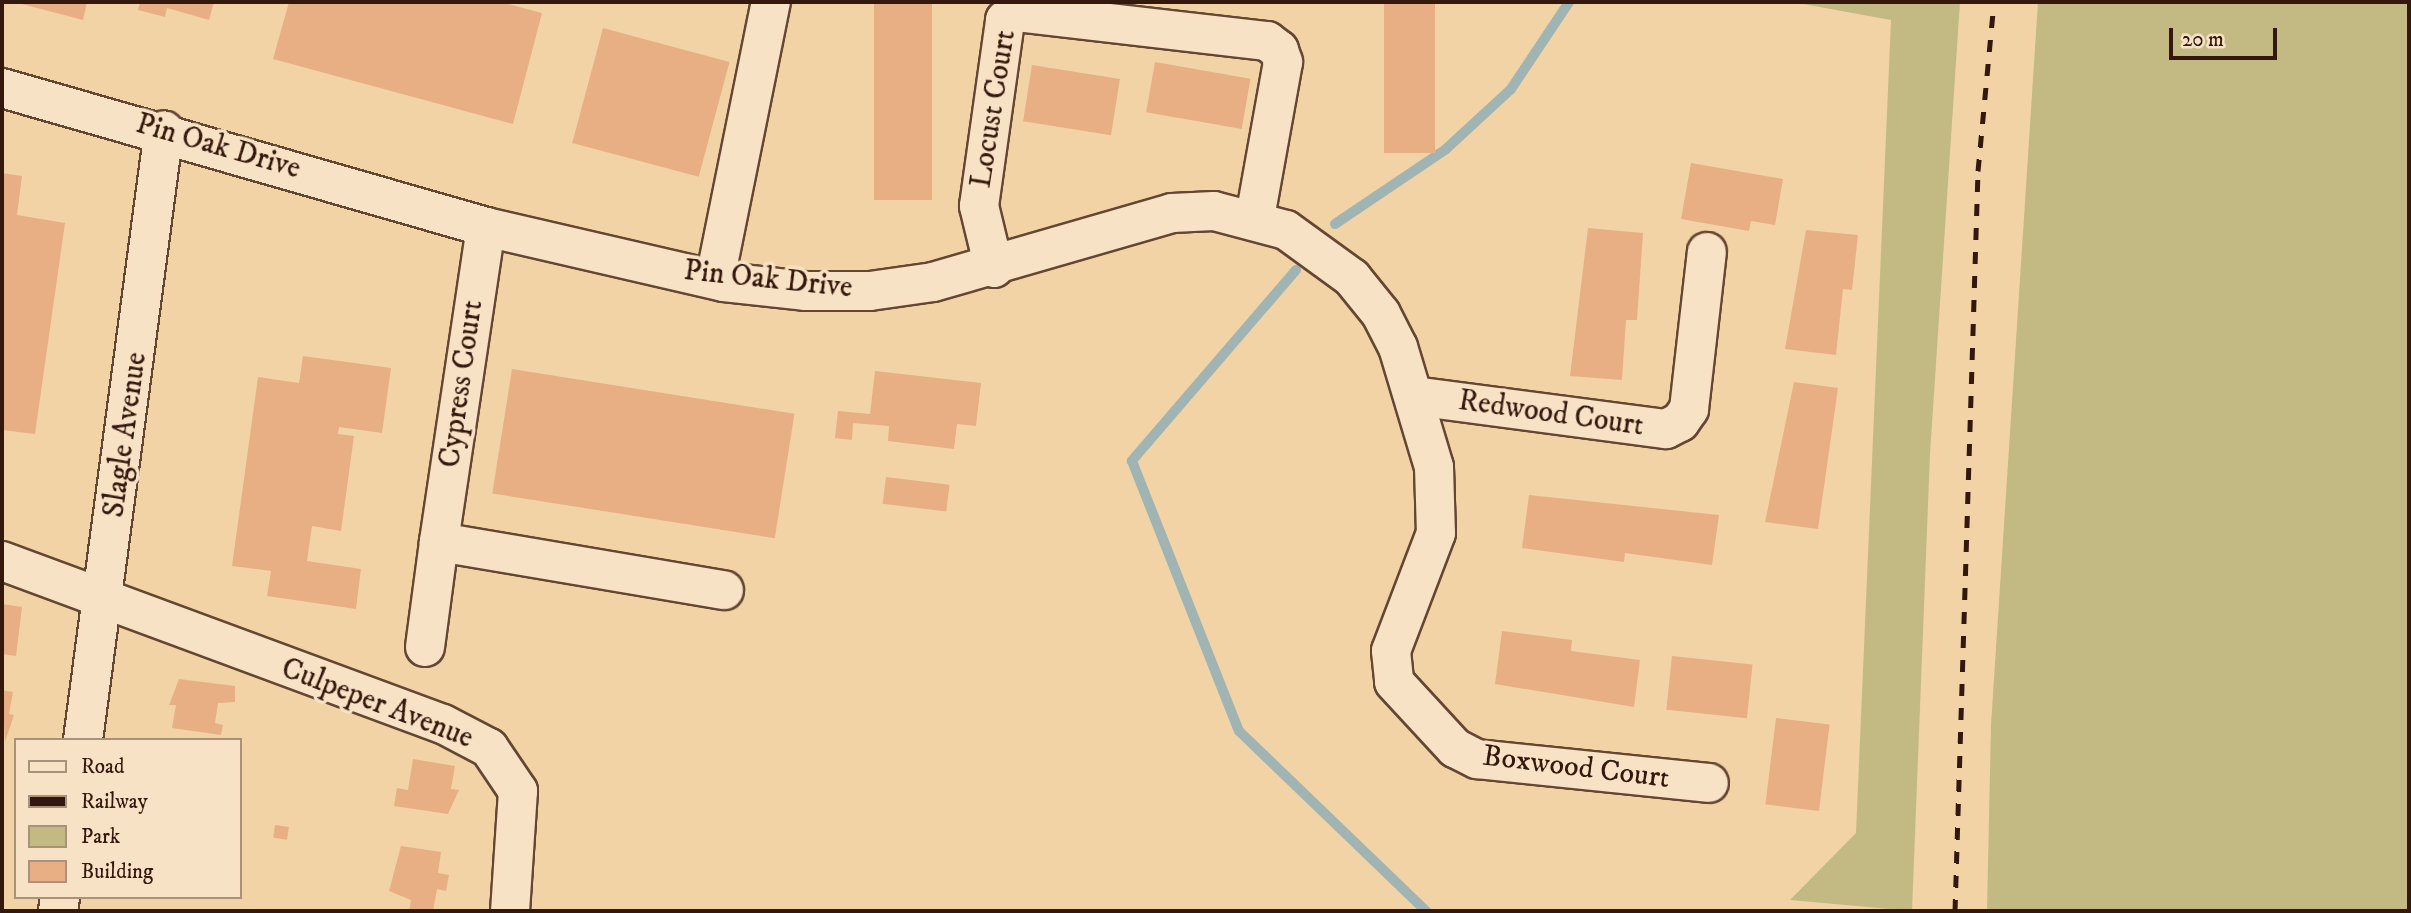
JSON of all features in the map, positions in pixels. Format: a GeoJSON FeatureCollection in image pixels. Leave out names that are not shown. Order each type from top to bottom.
{"type":"FeatureCollection","features":[{"type":"Feature","properties":{"kind":"street"},"geometry":{"type":"LineString","coordinates":[[715,279],[771,2]]}},
{"type":"Feature","properties":{"kind":"street","name":"Locust Court"},"geometry":{"type":"LineString","coordinates":[[994,268],[979,206],[1005,20],[1015,12],[1267,41],[1279,50],[1283,62],[1255,218]]}},
{"type":"Feature","properties":{"kind":"street","name":"Pin Oak Drive"},"geometry":{"type":"LineString","coordinates":[[2,88],[164,130],[485,227],[715,279],[870,291],[994,268],[1172,213],[1255,218],[1317,248],[1352,278],[1398,347],[1414,396]]}},
{"type":"Feature","properties":{"kind":"street","name":"Slagle Avenue"},"geometry":{"type":"LineString","coordinates":[[83,738],[164,130]]}},
{"type":"Feature","properties":{"kind":"street","name":"Cypress Court"},"geometry":{"type":"LineString","coordinates":[[425,647],[485,227]]}},
{"type":"Feature","properties":{"kind":"street","name":"Redwood Court"},"geometry":{"type":"LineString","coordinates":[[1414,396],[1666,429],[1680,422],[1689,409],[1707,252]]}},
{"type":"Feature","properties":{"kind":"street","name":"Boxwood Court"},"geometry":{"type":"LineString","coordinates":[[1414,396],[1438,489],[1436,533],[1391,650],[1394,682],[1455,748],[1477,759],[1709,783]]}},
{"type":"Feature","properties":{"kind":"street"},"geometry":{"type":"LineString","coordinates":[[439,542],[724,590]]}},
{"type":"Feature","properties":{"kind":"street","name":"Culpeper Avenue"},"geometry":{"type":"LineString","coordinates":[[2,561],[443,724],[489,748],[518,791],[510,911]]}},
{"type":"Feature","properties":{"kind":"green space"},"geometry":{"type":"Polygon","coordinates":[[[1792,2],[1960,2],[1930,454],[1912,911],[1790,900],[1856,833],[1891,20],[1792,2]]]}},
{"type":"Feature","properties":{"kind":"green space"},"geometry":{"type":"Polygon","coordinates":[[[2038,2],[2409,2],[2409,911],[1987,911],[1991,725],[2038,2]]]}},
{"type":"Feature","properties":{"kind":"building"},"geometry":{"type":"Polygon","coordinates":[[[14,2],[87,2],[83,20],[14,2]]]}},
{"type":"Feature","properties":{"kind":"building"},"geometry":{"type":"Polygon","coordinates":[[[140,2],[214,2],[209,20],[167,8],[165,17],[138,10],[140,2]]]}},
{"type":"Feature","properties":{"kind":"building"},"geometry":{"type":"Polygon","coordinates":[[[289,2],[500,2],[542,13],[513,124],[273,59],[289,2]]]}},
{"type":"Feature","properties":{"kind":"building"},"geometry":{"type":"Polygon","coordinates":[[[874,2],[932,2],[932,200],[874,200],[874,2]]]}},
{"type":"Feature","properties":{"kind":"building"},"geometry":{"type":"Polygon","coordinates":[[[1384,2],[1435,2],[1435,153],[1384,153],[1384,2]]]}},
{"type":"Feature","properties":{"kind":"building"},"geometry":{"type":"Polygon","coordinates":[[[603,28],[730,62],[699,177],[572,143],[603,28]]]}},
{"type":"Feature","properties":{"kind":"building"},"geometry":{"type":"Polygon","coordinates":[[[1155,62],[1251,79],[1242,129],[1146,112],[1155,62]]]}},
{"type":"Feature","properties":{"kind":"building"},"geometry":{"type":"Polygon","coordinates":[[[1032,65],[1120,79],[1111,135],[1023,121],[1032,65]]]}},
{"type":"Feature","properties":{"kind":"building"},"geometry":{"type":"Polygon","coordinates":[[[1691,163],[1783,179],[1775,225],[1751,221],[1749,231],[1681,219],[1691,163]]]}},
{"type":"Feature","properties":{"kind":"building"},"geometry":{"type":"Polygon","coordinates":[[[2,173],[22,176],[17,215],[65,223],[35,434],[2,430],[2,173]]]}},
{"type":"Feature","properties":{"kind":"building"},"geometry":{"type":"Polygon","coordinates":[[[1588,228],[1643,233],[1637,320],[1626,320],[1622,380],[1570,376],[1588,228]]]}},
{"type":"Feature","properties":{"kind":"building"},"geometry":{"type":"Polygon","coordinates":[[[1806,230],[1858,235],[1852,290],[1843,289],[1836,355],[1785,349],[1806,230]]]}},
{"type":"Feature","properties":{"kind":"building"},"geometry":{"type":"Polygon","coordinates":[[[303,356],[391,368],[382,433],[339,427],[338,434],[354,436],[341,531],[312,526],[307,561],[361,569],[356,609],[267,596],[271,571],[232,566],[258,377],[299,383],[303,356]]]}},
{"type":"Feature","properties":{"kind":"building"},"geometry":{"type":"Polygon","coordinates":[[[512,369],[794,414],[775,538],[492,493],[512,369]]]}},
{"type":"Feature","properties":{"kind":"building"},"geometry":{"type":"Polygon","coordinates":[[[875,371],[981,383],[976,426],[957,424],[954,449],[888,441],[889,426],[853,423],[852,440],[835,438],[838,411],[870,414],[875,371]]]}},
{"type":"Feature","properties":{"kind":"building"},"geometry":{"type":"Polygon","coordinates":[[[1794,382],[1838,388],[1818,529],[1765,522],[1794,382]]]}},
{"type":"Feature","properties":{"kind":"building"},"geometry":{"type":"Polygon","coordinates":[[[886,477],[950,485],[946,512],[883,504],[886,477]]]}},
{"type":"Feature","properties":{"kind":"building"},"geometry":{"type":"Polygon","coordinates":[[[1529,495],[1719,515],[1712,565],[1625,553],[1624,562],[1522,548],[1529,495]]]}},
{"type":"Feature","properties":{"kind":"building"},"geometry":{"type":"Polygon","coordinates":[[[2,604],[22,607],[16,656],[2,654],[2,604]]]}},
{"type":"Feature","properties":{"kind":"building"},"geometry":{"type":"Polygon","coordinates":[[[1502,631],[1572,640],[1571,651],[1640,660],[1634,707],[1495,684],[1502,631]]]}},
{"type":"Feature","properties":{"kind":"building"},"geometry":{"type":"Polygon","coordinates":[[[1672,656],[1753,664],[1747,718],[1666,710],[1672,656]]]}},
{"type":"Feature","properties":{"kind":"building"},"geometry":{"type":"Polygon","coordinates":[[[179,679],[235,686],[235,702],[218,703],[215,723],[223,725],[221,735],[172,728],[176,705],[169,705],[179,679]]]}},
{"type":"Feature","properties":{"kind":"building"},"geometry":{"type":"Polygon","coordinates":[[[2,690],[13,692],[9,714],[14,715],[5,742],[2,690]]]}},
{"type":"Feature","properties":{"kind":"building"},"geometry":{"type":"Polygon","coordinates":[[[1776,718],[1830,725],[1819,811],[1765,804],[1776,718]]]}},
{"type":"Feature","properties":{"kind":"building"},"geometry":{"type":"Polygon","coordinates":[[[413,759],[455,766],[451,789],[459,790],[448,814],[394,806],[397,788],[408,790],[413,759]]]}},
{"type":"Feature","properties":{"kind":"building"},"geometry":{"type":"Polygon","coordinates":[[[275,825],[289,827],[287,840],[273,838],[275,825]]]}},
{"type":"Feature","properties":{"kind":"building"},"geometry":{"type":"Polygon","coordinates":[[[401,846],[441,852],[438,873],[449,875],[446,891],[437,889],[433,911],[409,911],[411,900],[389,891],[401,846]]]}},
{"type":"Feature","properties":{"kind":"waterway"},"geometry":{"type":"LineString","coordinates":[[1335,224],[1446,149],[1511,89],[1569,2]]}},
{"type":"Feature","properties":{"kind":"waterway"},"geometry":{"type":"LineString","coordinates":[[1296,270],[1132,461],[1239,731],[1426,911]]}},
{"type":"Feature","properties":{"kind":"railway"},"geometry":{"type":"LineString","coordinates":[[1955,911],[1978,171],[1994,2]]}}]}
